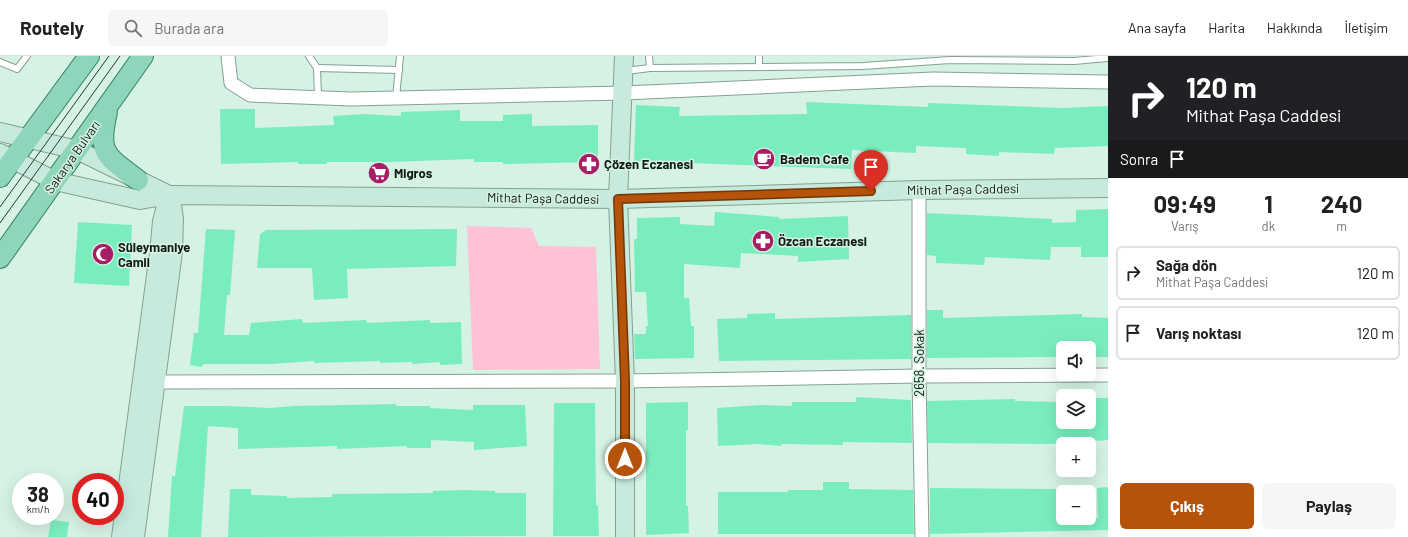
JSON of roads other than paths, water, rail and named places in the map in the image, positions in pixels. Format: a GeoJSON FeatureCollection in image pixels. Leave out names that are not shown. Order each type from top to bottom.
{"type":"FeatureCollection","features":[{"type":"Feature","properties":{"kind":"main road"},"geometry":{"type":"LineString","coordinates":[[0,177],[6,157],[30,139],[89,56]]}},
{"type":"Feature","properties":{"kind":"main road","name":"Sakarya Bulvarı"},"geometry":{"type":"LineString","coordinates":[[0,258],[143,56]]}},
{"type":"Feature","properties":{"kind":"main road"},"geometry":{"type":"LineString","coordinates":[[109,104],[102,135],[104,146],[111,160],[138,180]]}},
{"type":"Feature","properties":{"kind":"street"},"geometry":{"type":"LineString","coordinates":[[228,56],[231,83],[250,95],[318,98],[396,98],[624,93],[933,79],[1108,82]]}},
{"type":"Feature","properties":{"kind":"street"},"geometry":{"type":"LineString","coordinates":[[624,64],[624,93],[618,199],[625,381],[625,537]]}},
{"type":"Feature","properties":{"kind":"street"},"geometry":{"type":"LineString","coordinates":[[0,132],[77,150],[170,195]]}},
{"type":"Feature","properties":{"kind":"street"},"geometry":{"type":"LineString","coordinates":[[6,157],[55,181],[140,200],[170,195]]}},
{"type":"Feature","properties":{"kind":"street","name":"Mithat Paşa Caddesi"},"geometry":{"type":"LineString","coordinates":[[170,195],[618,199],[919,190],[1108,188]]}},
{"type":"Feature","properties":{"kind":"street","name":"2658. Sokak"},"geometry":{"type":"LineString","coordinates":[[919,190],[919,376],[922,537]]}},
{"type":"Feature","properties":{"kind":"street"},"geometry":{"type":"LineString","coordinates":[[135,537],[173,252],[174,219],[170,195]]}},
{"type":"Feature","properties":{"kind":"street"},"geometry":{"type":"LineString","coordinates":[[121,537],[162,221],[170,195]]}},
{"type":"Feature","properties":{"kind":"street"},"geometry":{"type":"LineString","coordinates":[[155,382],[625,381],[919,376],[1108,375]]}},
{"type":"Feature","properties":{"kind":"lane"},"geometry":{"type":"LineString","coordinates":[[0,62],[17,69],[27,56]]}},
{"type":"Feature","properties":{"kind":"lane"},"geometry":{"type":"LineString","coordinates":[[309,56],[317,68],[318,98]]}},
{"type":"Feature","properties":{"kind":"lane"},"geometry":{"type":"LineString","coordinates":[[396,98],[400,56]]}},
{"type":"Feature","properties":{"kind":"lane"},"geometry":{"type":"LineString","coordinates":[[649,56],[650,68]]}},
{"type":"Feature","properties":{"kind":"lane"},"geometry":{"type":"LineString","coordinates":[[759,56],[759,65]]}},
{"type":"Feature","properties":{"kind":"lane"},"geometry":{"type":"LineString","coordinates":[[624,64],[650,68],[759,65],[863,66],[950,60],[1074,61],[1108,58]]}},
{"type":"Feature","properties":{"kind":"lane"},"geometry":{"type":"LineString","coordinates":[[317,68],[399,70]]}},
{"type":"Feature","properties":{"kind":"tram line"},"geometry":{"type":"LineString","coordinates":[[0,207],[109,56]]}},
{"type":"Feature","properties":{"kind":"tram line"},"geometry":{"type":"LineString","coordinates":[[0,223],[120,56]]}},
{"type":"Feature","properties":{"kind":"place","name":"Badem Cafe"},"geometry":{"type":"Point","coordinates":[764,159]}},
{"type":"Feature","properties":{"kind":"place","name":"Çözen Eczanesi"},"geometry":{"type":"Point","coordinates":[589,164]}},
{"type":"Feature","properties":{"kind":"place","name":"Migros"},"geometry":{"type":"Point","coordinates":[379,173]}},
{"type":"Feature","properties":{"kind":"place","name":"Özcan Eczanesi"},"geometry":{"type":"Point","coordinates":[763,241]}},
{"type":"Feature","properties":{"kind":"place","name":"Süleymaniye Camii"},"geometry":{"type":"Point","coordinates":[103,254]}}]}
